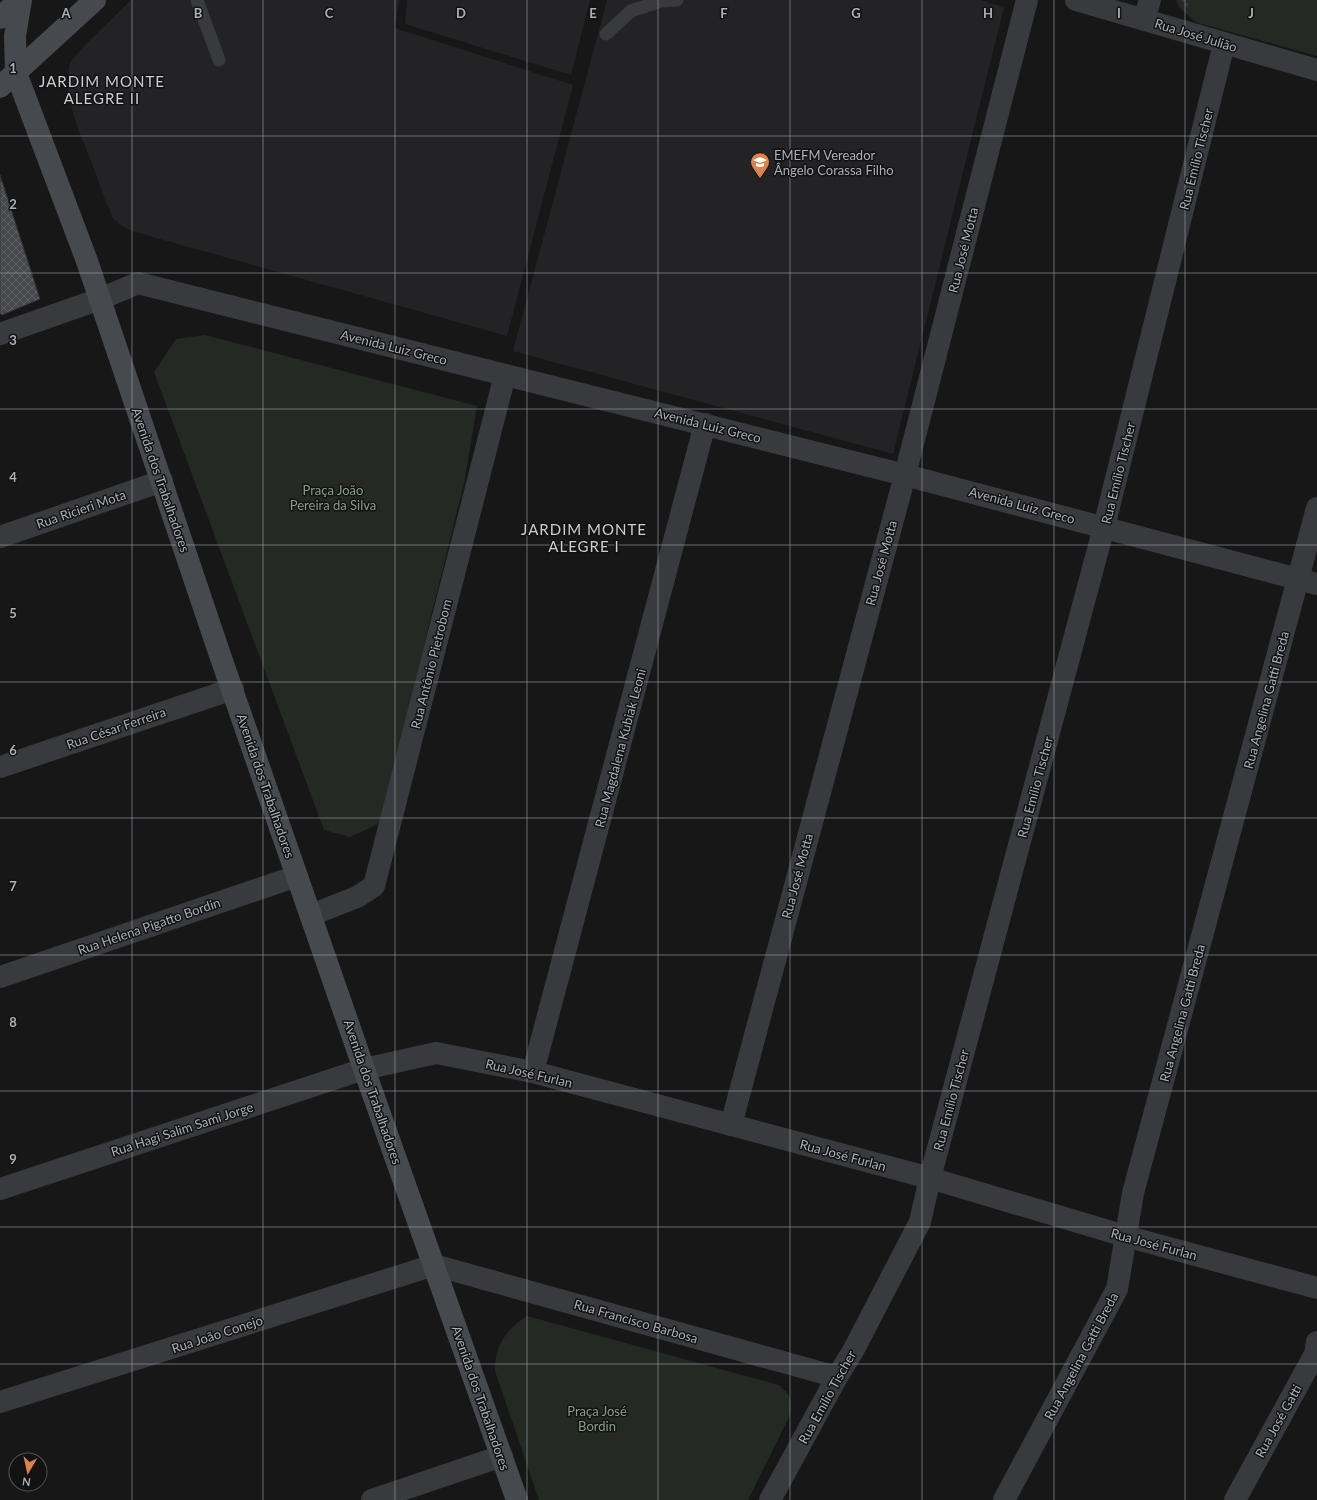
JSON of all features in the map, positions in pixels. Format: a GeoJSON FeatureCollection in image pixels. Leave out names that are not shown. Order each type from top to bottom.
{"type":"FeatureCollection","features":[{"type":"Feature","properties":{"kind":"street"},"geometry":{"type":"LineString","coordinates":[[0,18],[20,0]]}},
{"type":"Feature","properties":{"kind":"street","name":"Avenida dos Trabalhadores"},"geometry":{"type":"LineString","coordinates":[[20,0],[15,36],[8,66],[87,261],[297,876],[517,1500]]}},
{"type":"Feature","properties":{"kind":"street"},"geometry":{"type":"LineString","coordinates":[[0,88],[8,66],[95,0]]}},
{"type":"Feature","properties":{"kind":"street","name":"Rua José Motta"},"geometry":{"type":"LineString","coordinates":[[731,1125],[905,475],[1027,0]]}},
{"type":"Feature","properties":{"kind":"street","name":"Rua José Julião"},"geometry":{"type":"LineString","coordinates":[[1076,0],[1147,10],[1224,44],[1317,70]]}},
{"type":"Feature","properties":{"kind":"street","name":"Rua Emílio Tischer"},"geometry":{"type":"LineString","coordinates":[[770,1500],[837,1377],[853,1351],[920,1222],[930,1178],[1104,526],[1224,44]]}},
{"type":"Feature","properties":{"kind":"street","name":"Avenida Luiz Greco"},"geometry":{"type":"LineString","coordinates":[[0,334],[100,299],[138,283],[705,424],[1104,526],[1308,581]]}},
{"type":"Feature","properties":{"kind":"street","name":"Rua Antônio Pietrobom"},"geometry":{"type":"LineString","coordinates":[[311,915],[358,897],[374,886],[505,375]]}},
{"type":"Feature","properties":{"kind":"street","name":"Rua Magdalena Kubiak Leoni"},"geometry":{"type":"LineString","coordinates":[[534,1072],[705,424]]}},
{"type":"Feature","properties":{"kind":"street","name":"Rua Ricieri Mota"},"geometry":{"type":"LineString","coordinates":[[0,537],[162,481]]}},
{"type":"Feature","properties":{"kind":"street","name":"Rua Angelina Gatti Breda"},"geometry":{"type":"LineString","coordinates":[[1004,1500],[1117,1288],[1133,1193],[1308,581],[1317,508]]}},
{"type":"Feature","properties":{"kind":"street","name":"Rua César Ferreira"},"geometry":{"type":"LineString","coordinates":[[0,767],[233,688]]}},
{"type":"Feature","properties":{"kind":"street","name":"Rua Helena Pigatto Bordin"},"geometry":{"type":"LineString","coordinates":[[0,977],[297,876]]}},
{"type":"Feature","properties":{"kind":"street","name":"Rua José Furlan"},"geometry":{"type":"LineString","coordinates":[[364,1069],[436,1053],[534,1072],[930,1178],[1125,1236],[1317,1288]]}},
{"type":"Feature","properties":{"kind":"street","name":"Rua Hagi Salim Sami Jorge"},"geometry":{"type":"LineString","coordinates":[[0,1189],[364,1069]]}},
{"type":"Feature","properties":{"kind":"street","name":"Rua Francisco Barbosa"},"geometry":{"type":"LineString","coordinates":[[434,1265],[837,1377]]}},
{"type":"Feature","properties":{"kind":"street","name":"Rua João Conejo"},"geometry":{"type":"LineString","coordinates":[[0,1402],[434,1265]]}},
{"type":"Feature","properties":{"kind":"street","name":"Rua José Gatti"},"geometry":{"type":"LineString","coordinates":[[1235,1500],[1315,1354],[1317,1342]]}},
{"type":"Feature","properties":{"kind":"street"},"geometry":{"type":"LineString","coordinates":[[372,1500],[502,1456]]}},
{"type":"Feature","properties":{"kind":"lane"},"geometry":{"type":"LineString","coordinates":[[197,0],[219,60]]}},
{"type":"Feature","properties":{"kind":"lane"},"geometry":{"type":"LineString","coordinates":[[606,34],[631,11],[661,1],[677,0]]}},
{"type":"Feature","properties":{"kind":"shaded area"},"geometry":{"type":"Polygon","coordinates":[[[131,0],[399,0],[395,28],[573,85],[507,336],[135,232],[122,226],[113,218],[77,126],[69,99],[67,81],[70,62],[86,44],[131,0]]]}},
{"type":"Feature","properties":{"kind":"shaded area"},"geometry":{"type":"Polygon","coordinates":[[[407,0],[590,0],[571,75],[405,24],[407,0]]]}},
{"type":"Feature","properties":{"kind":"shaded area","name":"EMEFM Vereador Ângelo Corassa Filho"},"geometry":{"type":"Polygon","coordinates":[[[607,0],[980,0],[1004,7],[893,454],[513,351],[607,0]]]}},
{"type":"Feature","properties":{"kind":"green space"},"geometry":{"type":"Polygon","coordinates":[[[1176,0],[1317,0],[1317,56],[1195,22],[1181,9],[1176,0]]]}},
{"type":"Feature","properties":{"kind":"green space","name":"Praça João Pereira da Silva"},"geometry":{"type":"Polygon","coordinates":[[[205,335],[477,406],[464,484],[429,624],[390,796],[378,824],[350,837],[324,830],[154,372],[176,339],[205,335]]]}},
{"type":"Feature","properties":{"kind":"green space","name":"Praça José Bordin"},"geometry":{"type":"Polygon","coordinates":[[[527,1316],[779,1385],[790,1398],[790,1415],[748,1500],[539,1500],[495,1371],[495,1362],[499,1346],[503,1339],[513,1326],[527,1316]]]}},
{"type":"Feature","properties":{"kind":"building"},"geometry":{"type":"Polygon","coordinates":[[[0,175],[40,299],[2,315],[0,313],[0,175]]]}},
{"type":"Feature","properties":{"kind":"place","name":"EMEFM Vereador Ângelo Corassa Filho"},"geometry":{"type":"Point","coordinates":[760,179]}},
{"type":"Feature","properties":{"kind":"district","name":"JARDIM MONTE ALEGRE II"},"geometry":{"type":"Point","coordinates":[102,90]}},
{"type":"Feature","properties":{"kind":"district","name":"JARDIM MONTE ALEGRE I"},"geometry":{"type":"Point","coordinates":[584,538]}}]}
